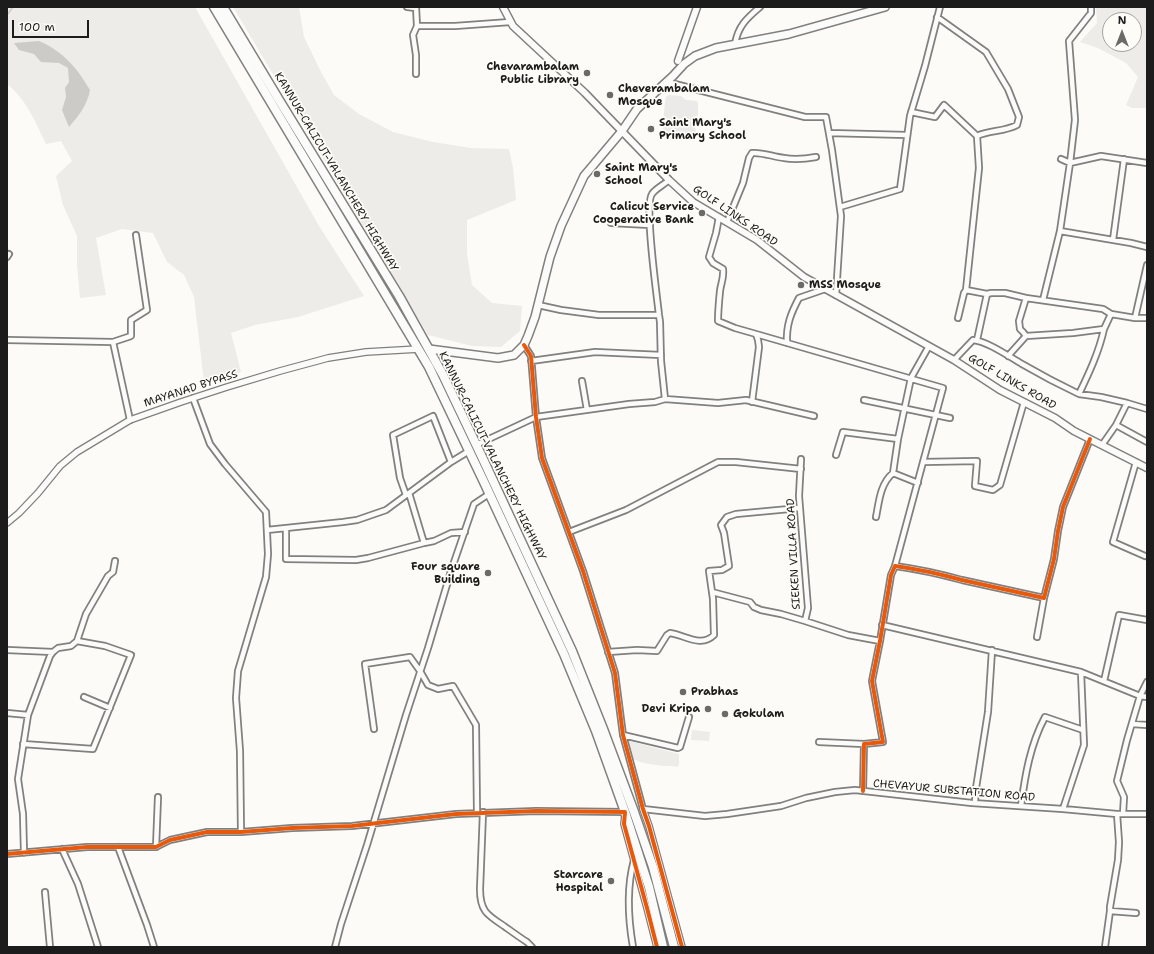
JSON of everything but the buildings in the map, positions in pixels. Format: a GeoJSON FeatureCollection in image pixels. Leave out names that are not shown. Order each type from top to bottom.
{"type":"FeatureCollection","features":[{"type":"Feature","properties":{"kind":"highway","name":"KANNUR-CALICUT-VALANCHERY HIGHWAY"},"geometry":{"type":"LineString","coordinates":[[214,7],[429,368],[469,451],[564,654],[596,731],[626,812],[649,888],[663,947]]}},
{"type":"Feature","properties":{"kind":"highway","name":"KANNUR-CALICUT-VALANCHERY HIGHWAY"},"geometry":{"type":"LineString","coordinates":[[223,7],[399,296],[443,375],[572,651],[604,729],[653,867],[674,947]]}},
{"type":"Feature","properties":{"kind":"main road","name":"GOLF LINKS ROAD"},"geometry":{"type":"LineString","coordinates":[[503,7],[510,22],[585,93],[669,180],[693,202],[757,240],[804,277],[954,360],[1000,390],[1055,418],[1074,431],[1147,468]]}},
{"type":"Feature","properties":{"kind":"main road"},"geometry":{"type":"LineString","coordinates":[[429,349],[498,358],[514,354],[524,345],[538,305],[550,257],[561,226],[584,176],[622,131],[637,109],[673,76],[679,65],[697,7]]}},
{"type":"Feature","properties":{"kind":"main road"},"geometry":{"type":"LineString","coordinates":[[679,65],[684,64],[695,56],[716,48],[789,34],[885,7]]}},
{"type":"Feature","properties":{"kind":"street"},"geometry":{"type":"LineString","coordinates":[[407,7],[416,7],[417,26],[413,35],[416,55],[416,74]]}},
{"type":"Feature","properties":{"kind":"street"},"geometry":{"type":"LineString","coordinates":[[735,44],[741,25],[760,7]]}},
{"type":"Feature","properties":{"kind":"street"},"geometry":{"type":"LineString","coordinates":[[840,207],[900,189],[911,112],[925,66],[940,7]]}},
{"type":"Feature","properties":{"kind":"street"},"geometry":{"type":"LineString","coordinates":[[1043,300],[1060,231],[1075,120],[1069,41],[1091,14],[1091,7]]}},
{"type":"Feature","properties":{"kind":"street"},"geometry":{"type":"LineString","coordinates":[[937,17],[986,52],[1008,89],[1019,117],[1017,125],[1011,128],[977,136]]}},
{"type":"Feature","properties":{"kind":"street"},"geometry":{"type":"LineString","coordinates":[[417,26],[456,26],[510,22]]}},
{"type":"Feature","properties":{"kind":"street"},"geometry":{"type":"LineString","coordinates":[[667,82],[806,117],[826,117],[841,216],[836,295]]}},
{"type":"Feature","properties":{"kind":"street"},"geometry":{"type":"LineString","coordinates":[[911,112],[935,117],[944,105],[977,136],[979,168],[966,290],[958,318]]}},
{"type":"Feature","properties":{"kind":"street"},"geometry":{"type":"LineString","coordinates":[[829,133],[907,135]]}},
{"type":"Feature","properties":{"kind":"street"},"geometry":{"type":"LineString","coordinates":[[727,222],[743,183],[748,158],[752,153],[757,152],[794,160],[816,157]]}},
{"type":"Feature","properties":{"kind":"street"},"geometry":{"type":"LineString","coordinates":[[1061,159],[1070,163],[1101,156],[1147,163]]}},
{"type":"Feature","properties":{"kind":"street"},"geometry":{"type":"LineString","coordinates":[[1113,240],[1124,159]]}},
{"type":"Feature","properties":{"kind":"street"},"geometry":{"type":"LineString","coordinates":[[665,399],[660,322],[650,225],[650,200],[652,194],[669,180]]}},
{"type":"Feature","properties":{"kind":"street"},"geometry":{"type":"LineString","coordinates":[[719,218],[709,257],[713,263],[723,269],[724,275],[718,311],[718,321],[734,328],[943,388],[895,566],[891,575],[872,681],[883,742],[864,744],[819,742]]}},
{"type":"Feature","properties":{"kind":"street"},"geometry":{"type":"LineString","coordinates":[[611,223],[650,225]]}},
{"type":"Feature","properties":{"kind":"street"},"geometry":{"type":"LineString","coordinates":[[1060,231],[1113,240],[1147,248]]}},
{"type":"Feature","properties":{"kind":"street"},"geometry":{"type":"LineString","coordinates":[[7,340],[113,342],[131,336],[131,320],[148,310],[136,235]]}},
{"type":"Feature","properties":{"kind":"street"},"geometry":{"type":"LineString","coordinates":[[1135,318],[1147,265]]}},
{"type":"Feature","properties":{"kind":"street"},"geometry":{"type":"LineString","coordinates":[[787,343],[786,332],[790,315],[799,298],[825,289]]}},
{"type":"Feature","properties":{"kind":"street"},"geometry":{"type":"LineString","coordinates":[[966,290],[987,294],[1005,293],[1026,298],[1103,309],[1111,314],[1135,318],[1147,318]]}},
{"type":"Feature","properties":{"kind":"street"},"geometry":{"type":"LineString","coordinates":[[977,340],[987,294]]}},
{"type":"Feature","properties":{"kind":"street"},"geometry":{"type":"LineString","coordinates":[[1026,298],[1019,321],[1020,329],[1026,336]]}},
{"type":"Feature","properties":{"kind":"street"},"geometry":{"type":"LineString","coordinates":[[538,305],[599,315],[659,315]]}},
{"type":"Feature","properties":{"kind":"street"},"geometry":{"type":"LineString","coordinates":[[1079,394],[1088,377],[1101,343],[1104,329],[1111,314]]}},
{"type":"Feature","properties":{"kind":"street"},"geometry":{"type":"LineString","coordinates":[[1008,356],[1026,336],[1073,333],[1104,329]]}},
{"type":"Feature","properties":{"kind":"street"},"geometry":{"type":"LineString","coordinates":[[752,402],[759,347],[756,334]]}},
{"type":"Feature","properties":{"kind":"street"},"geometry":{"type":"LineString","coordinates":[[954,360],[973,340],[977,340],[999,350],[1050,380],[1079,394],[1100,397],[1147,408]]}},
{"type":"Feature","properties":{"kind":"street"},"geometry":{"type":"LineString","coordinates":[[113,342],[130,420]]}},
{"type":"Feature","properties":{"kind":"street"},"geometry":{"type":"LineString","coordinates":[[524,345],[531,356],[536,416],[542,458],[583,571],[615,673],[623,736],[682,947]]}},
{"type":"Feature","properties":{"kind":"street"},"geometry":{"type":"LineString","coordinates":[[876,517],[883,485],[888,477],[893,473],[898,439],[911,378],[929,346]]}},
{"type":"Feature","properties":{"kind":"street","name":"MAYANAD BYPASS"},"geometry":{"type":"LineString","coordinates":[[7,523],[38,493],[60,466],[77,452],[130,420],[193,398],[328,358],[366,352],[418,350]]}},
{"type":"Feature","properties":{"kind":"street"},"geometry":{"type":"LineString","coordinates":[[531,361],[595,352],[661,355]]}},
{"type":"Feature","properties":{"kind":"street"},"geometry":{"type":"LineString","coordinates":[[582,381],[587,410]]}},
{"type":"Feature","properties":{"kind":"street"},"geometry":{"type":"LineString","coordinates":[[193,398],[210,444],[266,512],[268,554],[266,577],[238,671],[236,698],[240,762],[241,832]]}},
{"type":"Feature","properties":{"kind":"street"},"geometry":{"type":"LineString","coordinates":[[476,444],[536,416],[655,402],[665,399],[718,403],[746,400],[814,416]]}},
{"type":"Feature","properties":{"kind":"street"},"geometry":{"type":"LineString","coordinates":[[864,400],[950,418]]}},
{"type":"Feature","properties":{"kind":"street"},"geometry":{"type":"LineString","coordinates":[[923,462],[977,461],[975,486],[992,490],[1000,485],[1024,402]]}},
{"type":"Feature","properties":{"kind":"street"},"geometry":{"type":"LineString","coordinates":[[1102,445],[1116,425],[1127,403]]}},
{"type":"Feature","properties":{"kind":"street"},"geometry":{"type":"LineString","coordinates":[[424,543],[400,478],[393,435],[432,416],[445,444],[451,462]]}},
{"type":"Feature","properties":{"kind":"street"},"geometry":{"type":"LineString","coordinates":[[1116,425],[1147,442]]}},
{"type":"Feature","properties":{"kind":"street"},"geometry":{"type":"LineString","coordinates":[[836,455],[843,432],[898,439]]}},
{"type":"Feature","properties":{"kind":"street"},"geometry":{"type":"LineString","coordinates":[[1037,637],[1044,598],[1054,559],[1063,507],[1090,439]]}},
{"type":"Feature","properties":{"kind":"street"},"geometry":{"type":"LineString","coordinates":[[266,530],[357,520],[386,510],[451,462],[469,451]]}},
{"type":"Feature","properties":{"kind":"street","name":"SIEKEN VILLA ROAD"},"geometry":{"type":"LineString","coordinates":[[712,592],[750,602],[754,607],[761,610],[805,621],[808,608],[799,492],[801,459]]}},
{"type":"Feature","properties":{"kind":"street"},"geometry":{"type":"LineString","coordinates":[[569,532],[626,510],[718,462],[736,462],[801,468]]}},
{"type":"Feature","properties":{"kind":"street"},"geometry":{"type":"LineString","coordinates":[[1136,462],[1113,542],[1145,556]]}},
{"type":"Feature","properties":{"kind":"street"},"geometry":{"type":"LineString","coordinates":[[893,473],[918,483]]}},
{"type":"Feature","properties":{"kind":"street"},"geometry":{"type":"LineString","coordinates":[[335,947],[428,648],[442,598],[474,504],[489,494]]}},
{"type":"Feature","properties":{"kind":"street"},"geometry":{"type":"LineString","coordinates":[[608,652],[637,650],[658,651],[663,640],[670,633],[698,641],[706,641],[711,638],[714,635],[712,592],[709,571],[722,570],[729,566],[724,534],[721,526],[727,517],[736,514],[800,508]]}},
{"type":"Feature","properties":{"kind":"street"},"geometry":{"type":"LineString","coordinates":[[286,528],[286,559],[356,560],[434,541],[450,533],[465,532]]}},
{"type":"Feature","properties":{"kind":"street"},"geometry":{"type":"LineString","coordinates":[[24,852],[18,779],[28,714],[46,663],[53,652],[58,648],[71,646],[77,641],[86,614],[108,576],[113,572],[115,561]]}},
{"type":"Feature","properties":{"kind":"street"},"geometry":{"type":"LineString","coordinates":[[895,566],[911,568],[914,570],[1044,598]]}},
{"type":"Feature","properties":{"kind":"street"},"geometry":{"type":"LineString","coordinates":[[1104,681],[1119,615],[1147,620]]}},
{"type":"Feature","properties":{"kind":"street"},"geometry":{"type":"LineString","coordinates":[[805,621],[848,635],[880,641]]}},
{"type":"Feature","properties":{"kind":"street"},"geometry":{"type":"LineString","coordinates":[[882,625],[1081,672],[1140,696],[1147,697]]}},
{"type":"Feature","properties":{"kind":"street"},"geometry":{"type":"LineString","coordinates":[[23,744],[94,750],[131,656],[105,646],[77,641]]}},
{"type":"Feature","properties":{"kind":"street"},"geometry":{"type":"LineString","coordinates":[[7,650],[53,652]]}},
{"type":"Feature","properties":{"kind":"street"},"geometry":{"type":"LineString","coordinates":[[975,802],[988,712],[992,650]]}},
{"type":"Feature","properties":{"kind":"street"},"geometry":{"type":"LineString","coordinates":[[374,728],[365,664],[410,657],[428,685],[438,689],[453,686],[476,724],[478,812]]}},
{"type":"Feature","properties":{"kind":"street"},"geometry":{"type":"LineString","coordinates":[[1063,809],[1084,745],[1081,672]]}},
{"type":"Feature","properties":{"kind":"street"},"geometry":{"type":"LineString","coordinates":[[1123,814],[1124,797],[1117,780],[1140,696],[1147,682]]}},
{"type":"Feature","properties":{"kind":"street"},"geometry":{"type":"LineString","coordinates":[[84,697],[110,708]]}},
{"type":"Feature","properties":{"kind":"street"},"geometry":{"type":"LineString","coordinates":[[7,713],[28,714]]}},
{"type":"Feature","properties":{"kind":"street"},"geometry":{"type":"LineString","coordinates":[[623,736],[680,748],[689,717]]}},
{"type":"Feature","properties":{"kind":"street"},"geometry":{"type":"LineString","coordinates":[[1021,806],[1026,772],[1040,727],[1045,717],[1083,730]]}},
{"type":"Feature","properties":{"kind":"street"},"geometry":{"type":"LineString","coordinates":[[1132,724],[1147,725]]}},
{"type":"Feature","properties":{"kind":"street"},"geometry":{"type":"LineString","coordinates":[[863,791],[864,744]]}},
{"type":"Feature","properties":{"kind":"street","name":"CHEVAYUR SUBSTATION ROAD"},"geometry":{"type":"LineString","coordinates":[[643,809],[698,816],[712,816],[781,806],[806,798],[835,792],[855,790],[907,796],[1117,814],[1147,814]]}},
{"type":"Feature","properties":{"kind":"street"},"geometry":{"type":"LineString","coordinates":[[156,847],[158,797]]}},
{"type":"Feature","properties":{"kind":"street"},"geometry":{"type":"LineString","coordinates":[[7,854],[87,847],[156,847],[170,840],[208,832],[241,832],[292,828],[352,826],[478,812],[626,812],[624,824],[657,947]]}},
{"type":"Feature","properties":{"kind":"street"},"geometry":{"type":"LineString","coordinates":[[483,812],[480,889],[482,906],[488,916],[527,942],[532,947]]}},
{"type":"Feature","properties":{"kind":"street"},"geometry":{"type":"LineString","coordinates":[[1105,947],[1118,860],[1119,842],[1117,814]]}},
{"type":"Feature","properties":{"kind":"street"},"geometry":{"type":"LineString","coordinates":[[118,847],[154,947]]}},
{"type":"Feature","properties":{"kind":"street"},"geometry":{"type":"LineString","coordinates":[[62,849],[78,884],[98,947]]}},
{"type":"Feature","properties":{"kind":"street"},"geometry":{"type":"LineString","coordinates":[[633,947],[628,902],[630,872],[634,860]]}},
{"type":"Feature","properties":{"kind":"street"},"geometry":{"type":"LineString","coordinates":[[45,892],[50,947]]}},
{"type":"Feature","properties":{"kind":"street"},"geometry":{"type":"LineString","coordinates":[[1110,911],[1136,913]]}},
{"type":"Feature","properties":{"kind":"shaded area"},"geometry":{"type":"Polygon","coordinates":[[[7,7],[195,7],[319,226],[364,296],[298,317],[255,325],[231,333],[241,372],[204,382],[194,297],[184,275],[167,262],[153,233],[122,229],[96,238],[106,295],[80,298],[77,265],[77,236],[63,205],[56,176],[72,161],[61,141],[46,144],[25,104],[7,84],[7,7]]]}},
{"type":"Feature","properties":{"kind":"shaded area"},"geometry":{"type":"Polygon","coordinates":[[[233,7],[299,7],[304,37],[334,95],[359,114],[393,132],[433,142],[471,148],[509,149],[513,168],[516,200],[467,220],[467,254],[472,285],[492,303],[522,306],[520,331],[501,347],[472,346],[428,335],[233,7]]]}},
{"type":"Feature","properties":{"kind":"shaded area"},"geometry":{"type":"Polygon","coordinates":[[[1096,7],[1147,7],[1147,108],[1132,108],[1126,105],[1138,77],[1126,63],[1105,52],[1142,52],[1142,12],[1102,12],[1102,50],[1080,42],[1097,23],[1096,7]]]}},
{"type":"Feature","properties":{"kind":"shaded area"},"geometry":{"type":"Polygon","coordinates":[[[39,41],[56,50],[69,61],[90,90],[85,106],[69,127],[62,110],[66,97],[65,88],[69,82],[68,68],[59,63],[41,62],[34,54],[19,50],[14,43],[39,41]]]}},
{"type":"Feature","properties":{"kind":"shaded area"},"geometry":{"type":"Polygon","coordinates":[[[669,95],[681,96],[686,100],[697,101],[698,114],[695,127],[697,136],[666,135],[663,133],[665,102],[666,97],[669,95]]]}},
{"type":"Feature","properties":{"kind":"shaded area"},"geometry":{"type":"Polygon","coordinates":[[[692,730],[710,732],[709,741],[691,740],[692,730]]]}},
{"type":"Feature","properties":{"kind":"shaded area"},"geometry":{"type":"Polygon","coordinates":[[[629,741],[679,754],[678,767],[648,764],[636,761],[631,758],[629,741]]]}},
{"type":"Feature","properties":{"kind":"waterway"},"geometry":{"type":"LineString","coordinates":[[7,15],[13,7]]}},
{"type":"Feature","properties":{"kind":"cycle path"},"geometry":{"type":"LineString","coordinates":[[524,345],[531,356],[536,417],[542,458],[583,571],[615,673],[623,735],[682,947]]}},
{"type":"Feature","properties":{"kind":"cycle path"},"geometry":{"type":"LineString","coordinates":[[863,791],[864,744],[883,742],[872,681],[891,575],[895,566],[1044,598],[1054,559],[1063,507],[1090,439]]}},
{"type":"Feature","properties":{"kind":"cycle path"},"geometry":{"type":"LineString","coordinates":[[7,854],[87,847],[156,847],[170,840],[207,832],[241,832],[292,828],[352,826],[456,814],[536,811],[625,812],[624,824],[657,947]]}},
{"type":"Feature","properties":{"kind":"place","name":"Chevarambalam Public Library"},"geometry":{"type":"Point","coordinates":[587,73]}},
{"type":"Feature","properties":{"kind":"place","name":"Cheverambalam Mosque"},"geometry":{"type":"Point","coordinates":[610,95]}},
{"type":"Feature","properties":{"kind":"place","name":"Saint Mary's Primary School"},"geometry":{"type":"Point","coordinates":[651,129]}},
{"type":"Feature","properties":{"kind":"place","name":"Saint Mary's School"},"geometry":{"type":"Point","coordinates":[597,174]}},
{"type":"Feature","properties":{"kind":"place","name":"Calicut Service Cooperative Bank"},"geometry":{"type":"Point","coordinates":[702,213]}},
{"type":"Feature","properties":{"kind":"place","name":"MSS Mosque"},"geometry":{"type":"Point","coordinates":[801,285]}},
{"type":"Feature","properties":{"kind":"place","name":"Four square Building"},"geometry":{"type":"Point","coordinates":[488,573]}},
{"type":"Feature","properties":{"kind":"place","name":"Prabhas"},"geometry":{"type":"Point","coordinates":[683,692]}},
{"type":"Feature","properties":{"kind":"place","name":"Devi Kripa"},"geometry":{"type":"Point","coordinates":[708,709]}},
{"type":"Feature","properties":{"kind":"place","name":"Gokulam"},"geometry":{"type":"Point","coordinates":[725,714]}},
{"type":"Feature","properties":{"kind":"place","name":"Starcare Hospital"},"geometry":{"type":"Point","coordinates":[611,881]}}]}
